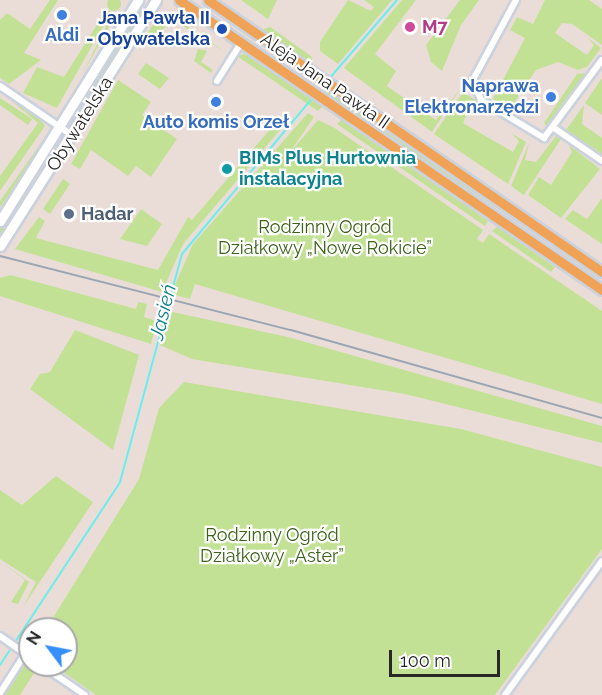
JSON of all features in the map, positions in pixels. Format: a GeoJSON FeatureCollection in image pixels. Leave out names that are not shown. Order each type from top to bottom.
{"type":"FeatureCollection","features":[{"type":"Feature","properties":{"kind":"main road","name":"Obywatelska"},"geometry":{"type":"LineString","coordinates":[[0,221],[62,128],[138,0]]}},
{"type":"Feature","properties":{"kind":"main road","name":"Obywatelska"},"geometry":{"type":"LineString","coordinates":[[0,246],[73,136],[156,0]]}},
{"type":"Feature","properties":{"kind":"main road","name":"Aleja Jana Pawła II"},"geometry":{"type":"LineString","coordinates":[[178,0],[602,290]]}},
{"type":"Feature","properties":{"kind":"main road","name":"Aleja Jana Pawła II"},"geometry":{"type":"LineString","coordinates":[[208,0],[602,272]]}},
{"type":"Feature","properties":{"kind":"main road"},"geometry":{"type":"LineString","coordinates":[[369,130],[377,118]]}},
{"type":"Feature","properties":{"kind":"street"},"geometry":{"type":"LineString","coordinates":[[516,0],[473,89],[537,137],[546,137],[554,128],[602,60]]}},
{"type":"Feature","properties":{"kind":"street"},"geometry":{"type":"LineString","coordinates":[[217,81],[241,43]]}},
{"type":"Feature","properties":{"kind":"street"},"geometry":{"type":"LineString","coordinates":[[0,86],[73,136]]}},
{"type":"Feature","properties":{"kind":"street"},"geometry":{"type":"LineString","coordinates":[[554,128],[602,161]]}},
{"type":"Feature","properties":{"kind":"street"},"geometry":{"type":"LineString","coordinates":[[505,695],[602,561]]}},
{"type":"Feature","properties":{"kind":"street"},"geometry":{"type":"LineString","coordinates":[[3,638],[18,648]]}},
{"type":"Feature","properties":{"kind":"street"},"geometry":{"type":"LineString","coordinates":[[0,693],[18,666]]}},
{"type":"Feature","properties":{"kind":"street"},"geometry":{"type":"LineString","coordinates":[[59,677],[85,695]]}},
{"type":"Feature","properties":{"kind":"green space"},"geometry":{"type":"Polygon","coordinates":[[[114,-3],[119,-1],[121,4],[119,9],[114,11],[109,9],[107,4],[109,-1],[114,-3]]]}},
{"type":"Feature","properties":{"kind":"green space"},"geometry":{"type":"Polygon","coordinates":[[[50,0],[58,0],[24,53],[41,60],[9,84],[0,78],[0,20],[7,13],[30,29],[50,0]]]}},
{"type":"Feature","properties":{"kind":"green space"},"geometry":{"type":"Polygon","coordinates":[[[241,0],[277,0],[268,19],[241,0]]]}},
{"type":"Feature","properties":{"kind":"green space"},"geometry":{"type":"Polygon","coordinates":[[[348,0],[371,11],[374,7],[364,0],[392,0],[338,64],[320,51],[320,42],[348,0]]]}},
{"type":"Feature","properties":{"kind":"green space"},"geometry":{"type":"Polygon","coordinates":[[[402,0],[416,0],[375,54],[396,71],[387,86],[436,120],[460,89],[432,132],[344,68],[402,0]]]}},
{"type":"Feature","properties":{"kind":"green space"},"geometry":{"type":"Polygon","coordinates":[[[460,0],[479,0],[461,25],[442,71],[431,62],[426,45],[460,0]]]}},
{"type":"Feature","properties":{"kind":"green space"},"geometry":{"type":"Polygon","coordinates":[[[545,0],[589,0],[602,9],[602,45],[572,24],[562,23],[555,33],[587,55],[594,45],[588,38],[601,48],[587,67],[578,70],[558,62],[536,70],[516,100],[522,106],[515,115],[493,99],[525,38],[510,30],[517,17],[533,24],[545,0]]]}},
{"type":"Feature","properties":{"kind":"green space"},"geometry":{"type":"Polygon","coordinates":[[[107,9],[115,15],[103,26],[57,108],[23,93],[37,67],[64,77],[107,9]]]}},
{"type":"Feature","properties":{"kind":"green space"},"geometry":{"type":"Polygon","coordinates":[[[138,9],[143,12],[82,105],[90,86],[138,9]]]}},
{"type":"Feature","properties":{"kind":"green space"},"geometry":{"type":"Polygon","coordinates":[[[118,17],[111,23],[82,75],[106,26],[118,17]]]}},
{"type":"Feature","properties":{"kind":"green space"},"geometry":{"type":"Polygon","coordinates":[[[172,18],[226,53],[172,19],[157,36],[150,33],[155,39],[151,45],[143,40],[154,23],[172,18]]]}},
{"type":"Feature","properties":{"kind":"green space"},"geometry":{"type":"Polygon","coordinates":[[[270,27],[311,56],[313,66],[261,30],[270,27]]]}},
{"type":"Feature","properties":{"kind":"green space"},"geometry":{"type":"Polygon","coordinates":[[[198,49],[207,51],[201,62],[213,70],[211,73],[194,61],[198,49]]]}},
{"type":"Feature","properties":{"kind":"green space"},"geometry":{"type":"Polygon","coordinates":[[[245,54],[322,107],[318,111],[237,56],[245,54]]]}},
{"type":"Feature","properties":{"kind":"green space"},"geometry":{"type":"Polygon","coordinates":[[[146,63],[169,78],[160,89],[138,74],[146,63]]]}},
{"type":"Feature","properties":{"kind":"green space"},"geometry":{"type":"Polygon","coordinates":[[[586,73],[549,128],[544,123],[577,74],[586,73]]]}},
{"type":"Feature","properties":{"kind":"green space"},"geometry":{"type":"Polygon","coordinates":[[[602,78],[602,115],[585,103],[602,78]]]}},
{"type":"Feature","properties":{"kind":"green space"},"geometry":{"type":"Polygon","coordinates":[[[118,80],[151,102],[142,115],[177,139],[151,177],[136,166],[128,176],[91,150],[80,169],[71,164],[118,80]]]}},
{"type":"Feature","properties":{"kind":"green space"},"geometry":{"type":"Polygon","coordinates":[[[0,91],[38,117],[45,126],[0,191],[0,176],[38,123],[0,91]]]}},
{"type":"Feature","properties":{"kind":"green space"},"geometry":{"type":"Polygon","coordinates":[[[328,91],[367,118],[367,121],[325,94],[328,91]]]}},
{"type":"Feature","properties":{"kind":"green space"},"geometry":{"type":"Polygon","coordinates":[[[463,92],[475,100],[476,111],[468,111],[463,123],[513,152],[519,141],[511,133],[526,142],[508,184],[434,134],[463,92]]]}},
{"type":"Feature","properties":{"kind":"green space"},"geometry":{"type":"Polygon","coordinates":[[[0,98],[32,119],[28,125],[0,105],[0,98]]]}},
{"type":"Feature","properties":{"kind":"green space"},"geometry":{"type":"Polygon","coordinates":[[[584,105],[582,124],[602,138],[602,154],[566,130],[584,105]]]}},
{"type":"Feature","properties":{"kind":"green space"},"geometry":{"type":"Polygon","coordinates":[[[286,111],[285,124],[183,244],[162,292],[15,249],[39,217],[45,221],[36,238],[158,270],[188,217],[192,220],[286,111]]]}},
{"type":"Feature","properties":{"kind":"green space","name":"Rodzinny Ogród Działkowy „Nowe Rokicie”"},"geometry":{"type":"Polygon","coordinates":[[[308,113],[314,117],[288,155],[318,120],[333,127],[483,230],[477,239],[483,243],[489,234],[602,311],[602,404],[195,284],[190,299],[171,294],[193,244],[308,113]]]}},
{"type":"Feature","properties":{"kind":"green space"},"geometry":{"type":"Polygon","coordinates":[[[341,120],[488,221],[485,226],[337,124],[341,120]]]}},
{"type":"Feature","properties":{"kind":"green space"},"geometry":{"type":"Polygon","coordinates":[[[380,128],[564,253],[379,130],[380,128]]]}},
{"type":"Feature","properties":{"kind":"green space"},"geometry":{"type":"Polygon","coordinates":[[[48,133],[37,159],[0,207],[0,201],[48,133]]]}},
{"type":"Feature","properties":{"kind":"green space"},"geometry":{"type":"Polygon","coordinates":[[[556,136],[561,139],[524,195],[511,186],[529,143],[525,160],[536,162],[556,136]]]}},
{"type":"Feature","properties":{"kind":"green space"},"geometry":{"type":"Polygon","coordinates":[[[569,145],[600,169],[561,218],[528,195],[539,177],[551,185],[572,152],[569,145]]]}},
{"type":"Feature","properties":{"kind":"green space"},"geometry":{"type":"Polygon","coordinates":[[[56,147],[57,151],[0,236],[0,227],[56,147]]]}},
{"type":"Feature","properties":{"kind":"green space"},"geometry":{"type":"Polygon","coordinates":[[[63,179],[70,184],[50,214],[43,209],[63,179]]]}},
{"type":"Feature","properties":{"kind":"green space"},"geometry":{"type":"Polygon","coordinates":[[[602,198],[602,244],[565,219],[573,210],[587,219],[602,198]]]}},
{"type":"Feature","properties":{"kind":"green space"},"geometry":{"type":"Polygon","coordinates":[[[141,209],[162,224],[147,246],[120,239],[141,209]]]}},
{"type":"Feature","properties":{"kind":"green space"},"geometry":{"type":"Polygon","coordinates":[[[497,227],[555,267],[551,272],[492,231],[497,227]]]}},
{"type":"Feature","properties":{"kind":"green space"},"geometry":{"type":"Polygon","coordinates":[[[11,275],[136,309],[138,302],[147,304],[144,317],[157,321],[151,344],[0,296],[0,278],[11,275]]]}},
{"type":"Feature","properties":{"kind":"green space"},"geometry":{"type":"Polygon","coordinates":[[[168,311],[288,337],[602,426],[602,443],[405,394],[192,359],[160,345],[168,311]]]}},
{"type":"Feature","properties":{"kind":"green space"},"geometry":{"type":"Polygon","coordinates":[[[75,330],[139,355],[113,450],[30,389],[40,374],[50,372],[75,330]]]}},
{"type":"Feature","properties":{"kind":"green space","name":"Rodzinny Ogród Działkowy „Aster”"},"geometry":{"type":"Polygon","coordinates":[[[184,382],[461,429],[602,467],[602,549],[495,695],[96,695],[70,677],[78,677],[78,617],[53,617],[139,479],[159,408],[184,382]]]}},
{"type":"Feature","properties":{"kind":"green space"},"geometry":{"type":"Polygon","coordinates":[[[56,476],[93,502],[23,607],[36,582],[0,559],[0,490],[22,505],[56,476]]]}},
{"type":"Feature","properties":{"kind":"green space"},"geometry":{"type":"Polygon","coordinates":[[[0,561],[29,582],[18,604],[11,602],[25,580],[0,561]]]}},
{"type":"Feature","properties":{"kind":"green space"},"geometry":{"type":"Polygon","coordinates":[[[18,674],[18,677],[32,677],[20,695],[5,695],[18,674]]]}},
{"type":"Feature","properties":{"kind":"waterway","name":"Jasień"},"geometry":{"type":"LineString","coordinates":[[328,80],[397,0]]}},
{"type":"Feature","properties":{"kind":"waterway","name":"Jasień"},"geometry":{"type":"LineString","coordinates":[[0,665],[120,482],[182,254],[314,96]]}},
{"type":"Feature","properties":{"kind":"railway"},"geometry":{"type":"LineString","coordinates":[[0,256],[291,330],[602,418]]}},
{"type":"Feature","properties":{"kind":"place","name":"Aldi"},"geometry":{"type":"Point","coordinates":[62,15]}},
{"type":"Feature","properties":{"kind":"place","name":"M7"},"geometry":{"type":"Point","coordinates":[410,27]}},
{"type":"Feature","properties":{"kind":"place","name":"Jana Pawła II - Obywatelska"},"geometry":{"type":"Point","coordinates":[222,29]}},
{"type":"Feature","properties":{"kind":"place","name":"Naprawa Elektronarzędzi"},"geometry":{"type":"Point","coordinates":[551,97]}},
{"type":"Feature","properties":{"kind":"place","name":"Auto komis Orzeł"},"geometry":{"type":"Point","coordinates":[216,102]}},
{"type":"Feature","properties":{"kind":"place","name":"BIMs Plus Hurtownia instalacyjna"},"geometry":{"type":"Point","coordinates":[227,169]}},
{"type":"Feature","properties":{"kind":"place","name":"Hadar"},"geometry":{"type":"Point","coordinates":[69,214]}}]}
